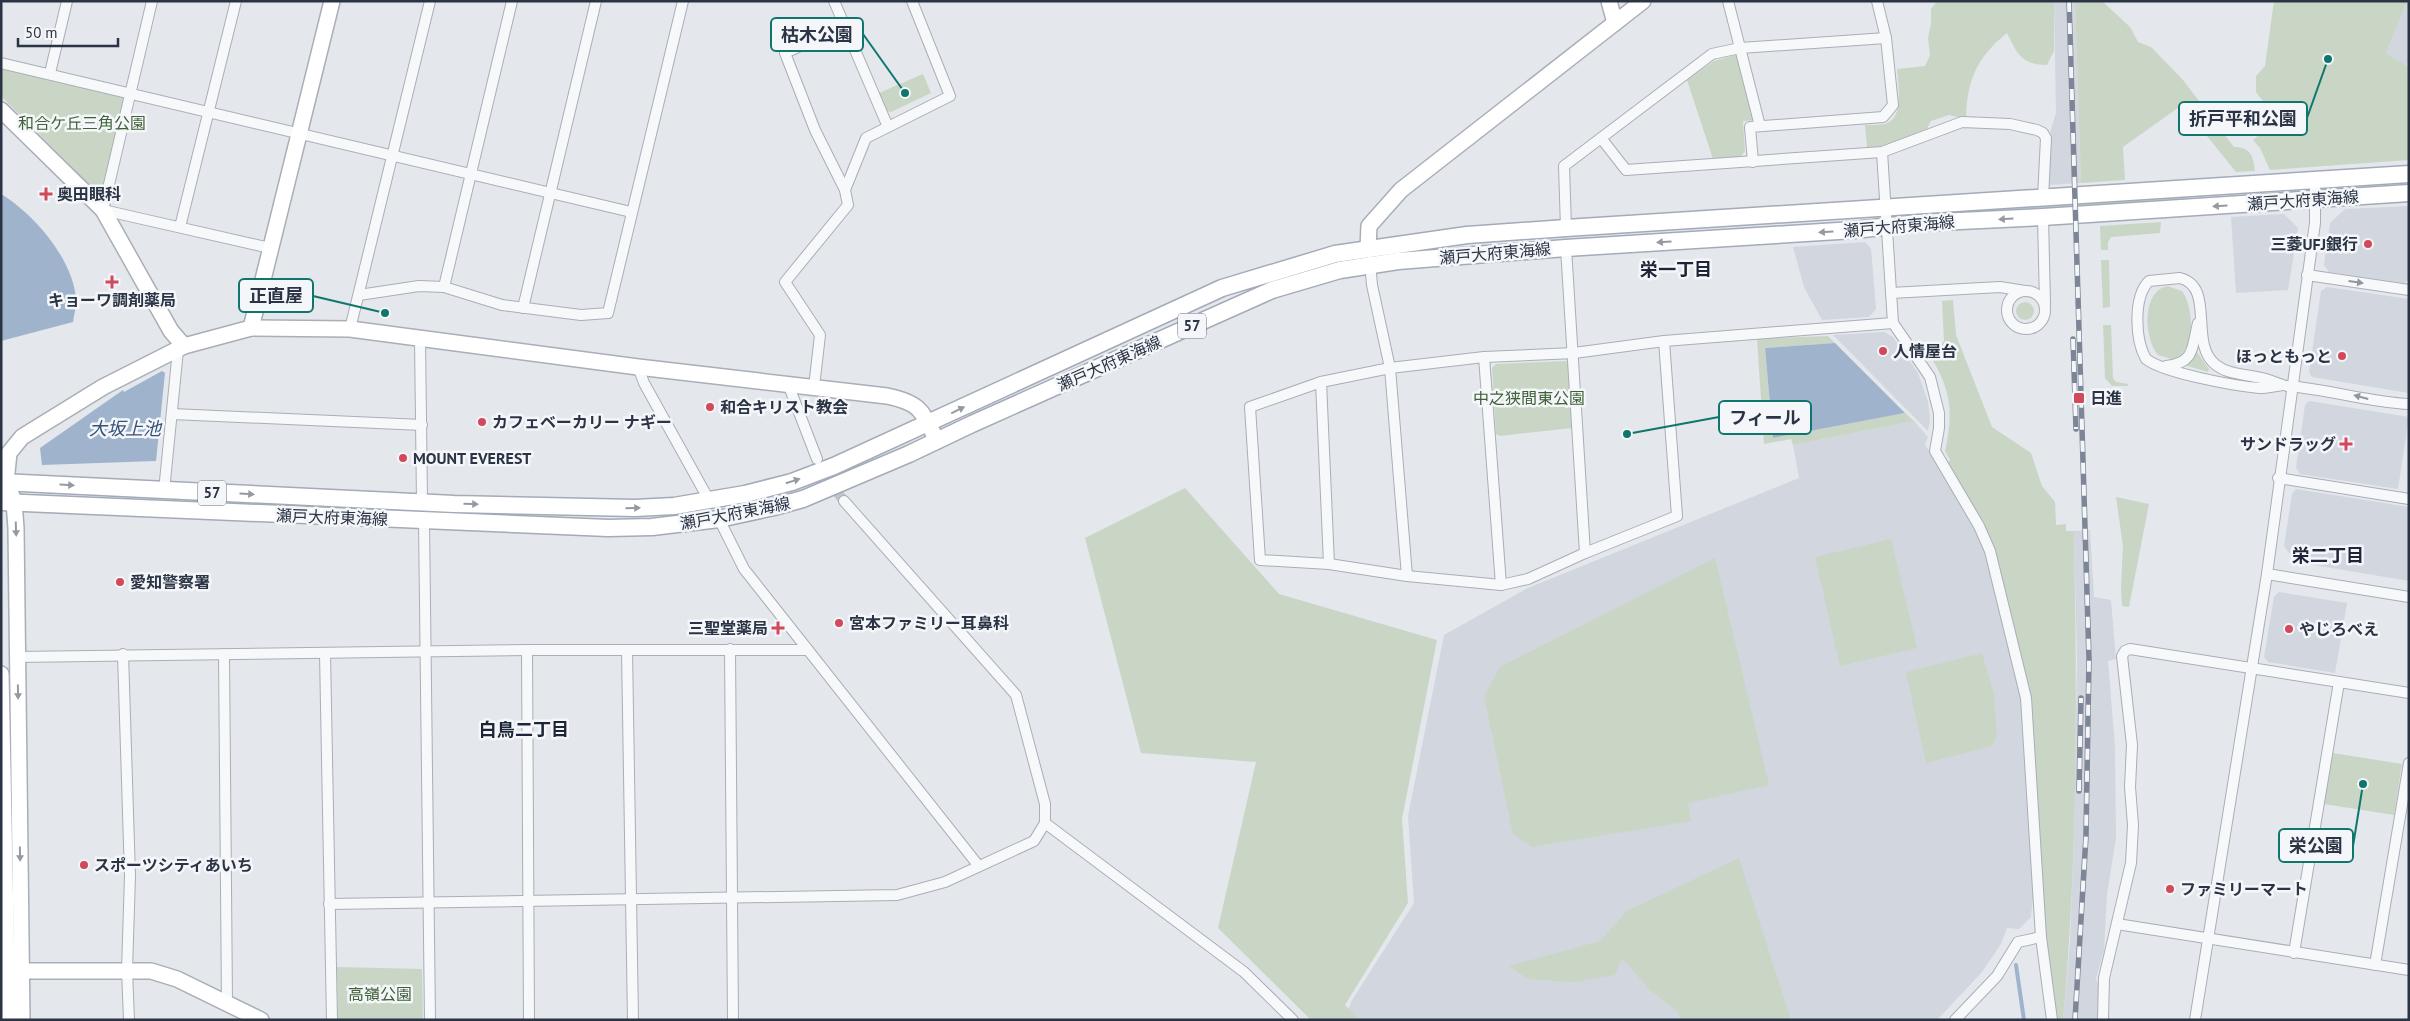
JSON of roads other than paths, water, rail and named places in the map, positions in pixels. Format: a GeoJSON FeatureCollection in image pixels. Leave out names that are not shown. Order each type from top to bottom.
{"type":"FeatureCollection","features":[{"type":"Feature","properties":{"kind":"main road","name":"瀬戸大府東海線"},"geometry":{"type":"LineString","coordinates":[[5,493],[164,490],[422,502],[635,508],[674,506],[792,482],[834,466],[929,424],[1222,288],[1301,263],[1368,248],[1467,235],[2409,174]]}},
{"type":"Feature","properties":{"kind":"main road","name":"瀬戸大府東海線"},"geometry":{"type":"LineString","coordinates":[[5,493],[424,521],[608,528],[652,527],[719,519],[774,508],[803,499],[937,441],[1272,290],[1340,270],[1398,261],[1566,248],[2409,193]]}},
{"type":"Feature","properties":{"kind":"street"},"geometry":{"type":"LineString","coordinates":[[50,73],[67,1]]}},
{"type":"Feature","properties":{"kind":"street"},"geometry":{"type":"LineString","coordinates":[[102,210],[152,1]]}},
{"type":"Feature","properties":{"kind":"street"},"geometry":{"type":"LineString","coordinates":[[180,227],[236,1]]}},
{"type":"Feature","properties":{"kind":"street"},"geometry":{"type":"LineString","coordinates":[[251,328],[332,1]]}},
{"type":"Feature","properties":{"kind":"street"},"geometry":{"type":"LineString","coordinates":[[350,329],[430,1]]}},
{"type":"Feature","properties":{"kind":"street"},"geometry":{"type":"LineString","coordinates":[[444,286],[512,1]]}},
{"type":"Feature","properties":{"kind":"street"},"geometry":{"type":"LineString","coordinates":[[523,308],[596,1]]}},
{"type":"Feature","properties":{"kind":"street"},"geometry":{"type":"LineString","coordinates":[[359,295],[419,286],[444,286],[502,306],[581,315],[608,312],[683,1]]}},
{"type":"Feature","properties":{"kind":"street"},"geometry":{"type":"LineString","coordinates":[[834,1],[888,128]]}},
{"type":"Feature","properties":{"kind":"street"},"geometry":{"type":"LineString","coordinates":[[845,190],[866,138],[950,96],[912,1]]}},
{"type":"Feature","properties":{"kind":"street"},"geometry":{"type":"LineString","coordinates":[[1610,1],[1615,24]]}},
{"type":"Feature","properties":{"kind":"street"},"geometry":{"type":"LineString","coordinates":[[1407,576],[1390,368],[1372,285],[1368,248],[1369,226],[1401,190],[1643,1]]}},
{"type":"Feature","properties":{"kind":"street"},"geometry":{"type":"LineString","coordinates":[[1728,1],[1760,126]]}},
{"type":"Feature","properties":{"kind":"street"},"geometry":{"type":"LineString","coordinates":[[1752,162],[1750,127],[1883,117],[1893,105],[1886,38],[1877,1]]}},
{"type":"Feature","properties":{"kind":"street"},"geometry":{"type":"LineString","coordinates":[[814,387],[820,335],[785,282],[848,205],[845,190],[815,130],[785,53],[844,26]]}},
{"type":"Feature","properties":{"kind":"street"},"geometry":{"type":"LineString","coordinates":[[1566,228],[1564,166],[1712,54],[1740,48],[1886,38]]}},
{"type":"Feature","properties":{"kind":"street"},"geometry":{"type":"LineString","coordinates":[[1,63],[50,73],[631,212]]}},
{"type":"Feature","properties":{"kind":"street"},"geometry":{"type":"LineString","coordinates":[[1,110],[102,210],[181,348],[164,490]]}},
{"type":"Feature","properties":{"kind":"street"},"geometry":{"type":"LineString","coordinates":[[1601,138],[1626,170],[1882,152],[1962,122],[2010,124],[2037,130],[2043,133],[2046,138],[2043,198]]}},
{"type":"Feature","properties":{"kind":"street"},"geometry":{"type":"LineString","coordinates":[[1882,152],[1893,323],[1930,377],[1939,414],[1939,428],[1935,451],[1979,526],[1990,550],[2026,698],[2041,938],[2052,1020]]}},
{"type":"Feature","properties":{"kind":"street"},"geometry":{"type":"LineString","coordinates":[[2195,1020],[2267,574],[2287,386],[2307,275],[2316,200],[2315,180]]}},
{"type":"Feature","properties":{"kind":"street"},"geometry":{"type":"LineString","coordinates":[[102,210],[270,248]]}},
{"type":"Feature","properties":{"kind":"street"},"geometry":{"type":"LineString","coordinates":[[2024,291],[2013,295],[2007,305],[2006,312],[2010,323],[2021,329],[2033,329],[2042,321],[2045,309],[2043,217]]}},
{"type":"Feature","properties":{"kind":"street"},"geometry":{"type":"LineString","coordinates":[[1566,248],[1585,553]]}},
{"type":"Feature","properties":{"kind":"street"},"geometry":{"type":"LineString","coordinates":[[2307,275],[2409,290]]}},
{"type":"Feature","properties":{"kind":"street"},"geometry":{"type":"LineString","coordinates":[[2287,386],[2261,388],[2180,372],[2146,359],[2140,347],[2138,306],[2142,288],[2154,279],[2185,279],[2195,288],[2204,344],[2210,358],[2216,365],[2231,372],[2263,378],[2287,386],[2358,396],[2394,404],[2409,404]]}},
{"type":"Feature","properties":{"kind":"street"},"geometry":{"type":"LineString","coordinates":[[1891,292],[2000,287],[2036,294],[2044,303],[2045,309]]}},
{"type":"Feature","properties":{"kind":"street"},"geometry":{"type":"LineString","coordinates":[[2163,366],[2180,362],[2193,349],[2200,312]]}},
{"type":"Feature","properties":{"kind":"street"},"geometry":{"type":"LineString","coordinates":[[1664,341],[1677,516],[1585,553],[1528,579],[1501,585],[1407,576],[1330,564],[1260,560],[1250,406],[1321,382],[1390,368],[1484,357],[1574,353],[1664,341],[1893,323]]}},
{"type":"Feature","properties":{"kind":"street"},"geometry":{"type":"LineString","coordinates":[[8,1020],[18,656],[5,493],[9,453],[22,437],[103,387],[181,348],[251,328],[350,329],[904,400],[918,408],[929,424],[937,441]]}},
{"type":"Feature","properties":{"kind":"street"},"geometry":{"type":"LineString","coordinates":[[420,339],[422,502]]}},
{"type":"Feature","properties":{"kind":"street"},"geometry":{"type":"LineString","coordinates":[[1484,357],[1501,585]]}},
{"type":"Feature","properties":{"kind":"street"},"geometry":{"type":"LineString","coordinates":[[638,367],[644,383],[709,500]]}},
{"type":"Feature","properties":{"kind":"street"},"geometry":{"type":"LineString","coordinates":[[1321,382],[1330,564]]}},
{"type":"Feature","properties":{"kind":"street"},"geometry":{"type":"LineString","coordinates":[[788,384],[817,459]]}},
{"type":"Feature","properties":{"kind":"street"},"geometry":{"type":"LineString","coordinates":[[172,414],[422,425]]}},
{"type":"Feature","properties":{"kind":"street"},"geometry":{"type":"LineString","coordinates":[[2278,478],[2409,499]]}},
{"type":"Feature","properties":{"kind":"street"},"geometry":{"type":"LineString","coordinates":[[329,904],[897,895],[931,887],[1034,841],[1045,823],[1045,804],[1016,695],[844,501]]}},
{"type":"Feature","properties":{"kind":"street"},"geometry":{"type":"LineString","coordinates":[[719,519],[744,568],[978,865]]}},
{"type":"Feature","properties":{"kind":"street"},"geometry":{"type":"LineString","coordinates":[[424,521],[430,1020]]}},
{"type":"Feature","properties":{"kind":"street"},"geometry":{"type":"LineString","coordinates":[[2267,574],[2409,597]]}},
{"type":"Feature","properties":{"kind":"street"},"geometry":{"type":"LineString","coordinates":[[730,649],[733,1020]]}},
{"type":"Feature","properties":{"kind":"street"},"geometry":{"type":"LineString","coordinates":[[2103,1020],[2104,978],[2130,863],[2133,825],[2130,787],[2132,745],[2123,653],[2130,649],[2409,693]]}},
{"type":"Feature","properties":{"kind":"street"},"geometry":{"type":"LineString","coordinates":[[18,656],[325,654],[527,650],[808,650]]}},
{"type":"Feature","properties":{"kind":"street"},"geometry":{"type":"LineString","coordinates":[[527,650],[528,1020]]}},
{"type":"Feature","properties":{"kind":"street"},"geometry":{"type":"LineString","coordinates":[[627,650],[633,1020]]}},
{"type":"Feature","properties":{"kind":"street"},"geometry":{"type":"LineString","coordinates":[[123,654],[130,876],[127,970],[129,1020]]}},
{"type":"Feature","properties":{"kind":"street"},"geometry":{"type":"LineString","coordinates":[[224,654],[227,1003]]}},
{"type":"Feature","properties":{"kind":"street"},"geometry":{"type":"LineString","coordinates":[[325,654],[332,1020]]}},
{"type":"Feature","properties":{"kind":"street"},"geometry":{"type":"LineString","coordinates":[[1,674],[10,972],[22,1020]]}},
{"type":"Feature","properties":{"kind":"street"},"geometry":{"type":"LineString","coordinates":[[2294,953],[2339,682]]}},
{"type":"Feature","properties":{"kind":"street"},"geometry":{"type":"LineString","coordinates":[[2375,965],[2409,763]]}},
{"type":"Feature","properties":{"kind":"street"},"geometry":{"type":"LineString","coordinates":[[1045,823],[1244,972],[1293,1020]]}},
{"type":"Feature","properties":{"kind":"street"},"geometry":{"type":"LineString","coordinates":[[2117,924],[2409,970]]}},
{"type":"Feature","properties":{"kind":"street"},"geometry":{"type":"LineString","coordinates":[[1955,1020],[1997,976],[2018,942],[2041,938]]}},
{"type":"Feature","properties":{"kind":"street"},"geometry":{"type":"LineString","coordinates":[[10,972],[127,970],[165,974],[261,1020]]}},
{"type":"Feature","properties":{"kind":"water"},"geometry":{"type":"Polygon","coordinates":[[[1,194],[38,225],[60,253],[73,284],[76,307],[73,322],[1,341],[1,194]]]}},
{"type":"Feature","properties":{"kind":"water"},"geometry":{"type":"Polygon","coordinates":[[[1835,343],[1905,413],[1773,438],[1765,348],[1835,343]]]}},
{"type":"Feature","properties":{"kind":"water","name":"大坂上池"},"geometry":{"type":"Polygon","coordinates":[[[162,371],[165,373],[156,461],[42,465],[40,448],[123,390],[124,392],[162,371]]]}},
{"type":"Feature","properties":{"kind":"waterway"},"geometry":{"type":"LineString","coordinates":[[2016,965],[2024,1020]]}},
{"type":"Feature","properties":{"kind":"tunnel"},"geometry":{"type":"LineString","coordinates":[[821,466],[828,480],[844,501]]}},
{"type":"Feature","properties":{"kind":"railway"},"geometry":{"type":"LineString","coordinates":[[2069,1],[2089,659],[2086,836],[2075,1020]]}},
{"type":"Feature","properties":{"kind":"railway"},"geometry":{"type":"LineString","coordinates":[[2073,339],[2076,429]]}},
{"type":"Feature","properties":{"kind":"railway"},"geometry":{"type":"LineString","coordinates":[[2079,791],[2081,698]]}},
{"type":"Feature","properties":{"kind":"place","name":"折戸平和公園"},"geometry":{"type":"Point","coordinates":[2328,59]}},
{"type":"Feature","properties":{"kind":"place","name":"枯木公園"},"geometry":{"type":"Point","coordinates":[905,93]}},
{"type":"Feature","properties":{"kind":"place","name":"奥田眼科"},"geometry":{"type":"Point","coordinates":[46,194]}},
{"type":"Feature","properties":{"kind":"place","name":"三菱UFJ銀行"},"geometry":{"type":"Point","coordinates":[2368,244]}},
{"type":"Feature","properties":{"kind":"place","name":"キョーワ調剤薬局"},"geometry":{"type":"Point","coordinates":[112,282]}},
{"type":"Feature","properties":{"kind":"place","name":"正直屋"},"geometry":{"type":"Point","coordinates":[385,313]}},
{"type":"Feature","properties":{"kind":"place","name":"人情屋台"},"geometry":{"type":"Point","coordinates":[1883,351]}},
{"type":"Feature","properties":{"kind":"place","name":"ほっともっと"},"geometry":{"type":"Point","coordinates":[2342,356]}},
{"type":"Feature","properties":{"kind":"place","name":"日進"},"geometry":{"type":"Point","coordinates":[2079,398]}},
{"type":"Feature","properties":{"kind":"place","name":"和合キリスト教会"},"geometry":{"type":"Point","coordinates":[710,407]}},
{"type":"Feature","properties":{"kind":"place","name":"カフェベーカリー ナギー"},"geometry":{"type":"Point","coordinates":[482,422]}},
{"type":"Feature","properties":{"kind":"place","name":"フィール"},"geometry":{"type":"Point","coordinates":[1627,434]}},
{"type":"Feature","properties":{"kind":"place","name":"サンドラッグ"},"geometry":{"type":"Point","coordinates":[2346,444]}},
{"type":"Feature","properties":{"kind":"place","name":"MOUNT EVEREST"},"geometry":{"type":"Point","coordinates":[403,458]}},
{"type":"Feature","properties":{"kind":"place","name":"愛知警察署"},"geometry":{"type":"Point","coordinates":[120,582]}},
{"type":"Feature","properties":{"kind":"place","name":"宮本ファミリー耳鼻科"},"geometry":{"type":"Point","coordinates":[839,623]}},
{"type":"Feature","properties":{"kind":"place","name":"三聖堂薬局"},"geometry":{"type":"Point","coordinates":[778,628]}},
{"type":"Feature","properties":{"kind":"place","name":"やじろべえ"},"geometry":{"type":"Point","coordinates":[2289,629]}},
{"type":"Feature","properties":{"kind":"place","name":"栄公園"},"geometry":{"type":"Point","coordinates":[2363,784]}},
{"type":"Feature","properties":{"kind":"place","name":"スポーツシティあいち"},"geometry":{"type":"Point","coordinates":[84,865]}},
{"type":"Feature","properties":{"kind":"place","name":"ファミリーマート"},"geometry":{"type":"Point","coordinates":[2170,889]}},
{"type":"Feature","properties":{"kind":"district","name":"栄一丁目"},"geometry":{"type":"Point","coordinates":[1676,270]}},
{"type":"Feature","properties":{"kind":"district","name":"栄二丁目"},"geometry":{"type":"Point","coordinates":[2328,556]}},
{"type":"Feature","properties":{"kind":"district","name":"白鳥二丁目"},"geometry":{"type":"Point","coordinates":[524,730]}},
{"type":"Feature","properties":{"kind":"park label","name":"和合ケ丘三角公園"},"geometry":{"type":"Point","coordinates":[82,123]}},
{"type":"Feature","properties":{"kind":"park label","name":"中之狭間東公園"},"geometry":{"type":"Point","coordinates":[1529,398]}},
{"type":"Feature","properties":{"kind":"park label","name":"高嶺公園"},"geometry":{"type":"Point","coordinates":[380,994]}}]}
